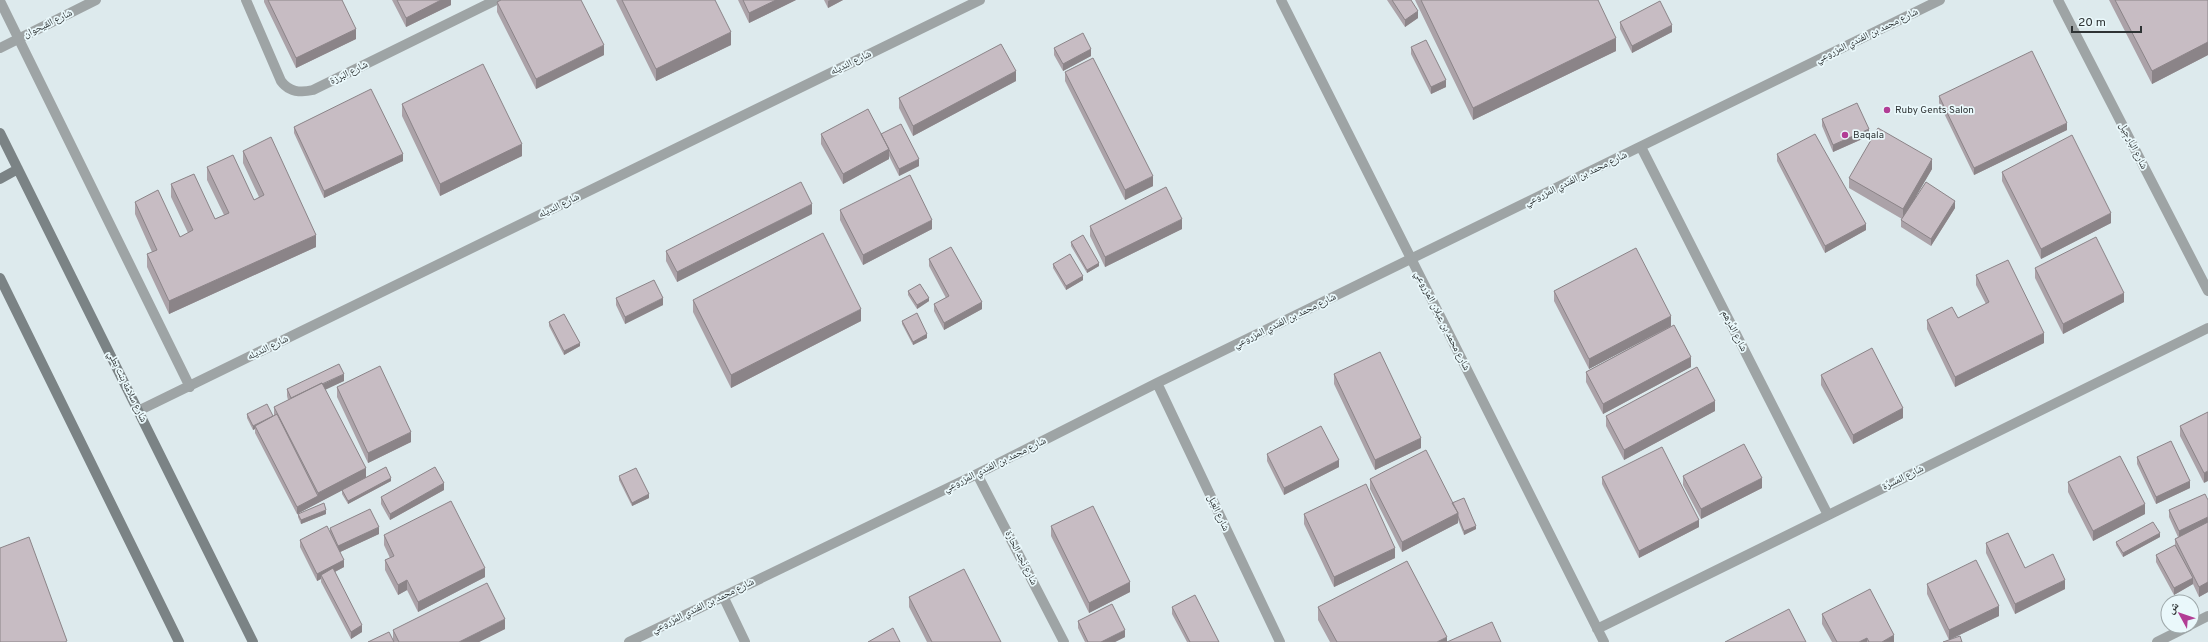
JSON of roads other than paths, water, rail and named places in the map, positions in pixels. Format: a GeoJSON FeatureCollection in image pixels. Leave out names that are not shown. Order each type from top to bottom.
{"type":"FeatureCollection","features":[{"type":"Feature","properties":{"kind":"main road","name":"شارع سلامة بنت بطي"},"geometry":{"type":"LineString","coordinates":[[0,133],[253,642]]}},
{"type":"Feature","properties":{"kind":"main road"},"geometry":{"type":"LineString","coordinates":[[0,178],[18,169]]}},
{"type":"Feature","properties":{"kind":"main road"},"geometry":{"type":"LineString","coordinates":[[0,278],[179,642]]}},
{"type":"Feature","properties":{"kind":"street","name":"شارع القيحوان"},"geometry":{"type":"LineString","coordinates":[[0,48],[96,0]]}},
{"type":"Feature","properties":{"kind":"street","name":"شارع البَرزة"},"geometry":{"type":"LineString","coordinates":[[246,0],[281,80],[286,87],[304,92],[313,90],[496,0]]}},
{"type":"Feature","properties":{"kind":"street","name":"شارع النديله"},"geometry":{"type":"LineString","coordinates":[[138,411],[980,0]]}},
{"type":"Feature","properties":{"kind":"street","name":"شارع محمد بن عبلان المزروعي"},"geometry":{"type":"LineString","coordinates":[[1281,0],[1604,642]]}},
{"type":"Feature","properties":{"kind":"street","name":"شارع محمد بن الفندي المزروعي"},"geometry":{"type":"LineString","coordinates":[[629,642],[977,474],[1157,383],[1940,0]]}},
{"type":"Feature","properties":{"kind":"street","name":"شارع البارجِيل"},"geometry":{"type":"LineString","coordinates":[[2058,0],[2208,291]]}},
{"type":"Feature","properties":{"kind":"street"},"geometry":{"type":"LineString","coordinates":[[0,1],[190,386]]}},
{"type":"Feature","properties":{"kind":"street","name":"شارع الدِّرهم"},"geometry":{"type":"LineString","coordinates":[[1640,147],[1828,515]]}},
{"type":"Feature","properties":{"kind":"street","name":"شارع المَسرَّة"},"geometry":{"type":"LineString","coordinates":[[1597,629],[2208,328]]}},
{"type":"Feature","properties":{"kind":"street","name":"شارع العِبَل"},"geometry":{"type":"LineString","coordinates":[[1157,383],[1280,642]]}},
{"type":"Feature","properties":{"kind":"street","name":"شارع نَجد الحارة"},"geometry":{"type":"LineString","coordinates":[[977,474],[1064,642]]}},
{"type":"Feature","properties":{"kind":"street"},"geometry":{"type":"LineString","coordinates":[[723,596],[745,642]]}},
{"type":"Feature","properties":{"kind":"street"},"geometry":{"type":"LineString","coordinates":[[2157,642],[2173,634]]}},
{"type":"Feature","properties":{"kind":"place","name":"Ruby Gents Salon"},"geometry":{"type":"Point","coordinates":[1887,110]}},
{"type":"Feature","properties":{"kind":"place","name":"Baqala"},"geometry":{"type":"Point","coordinates":[1845,135]}}]}
